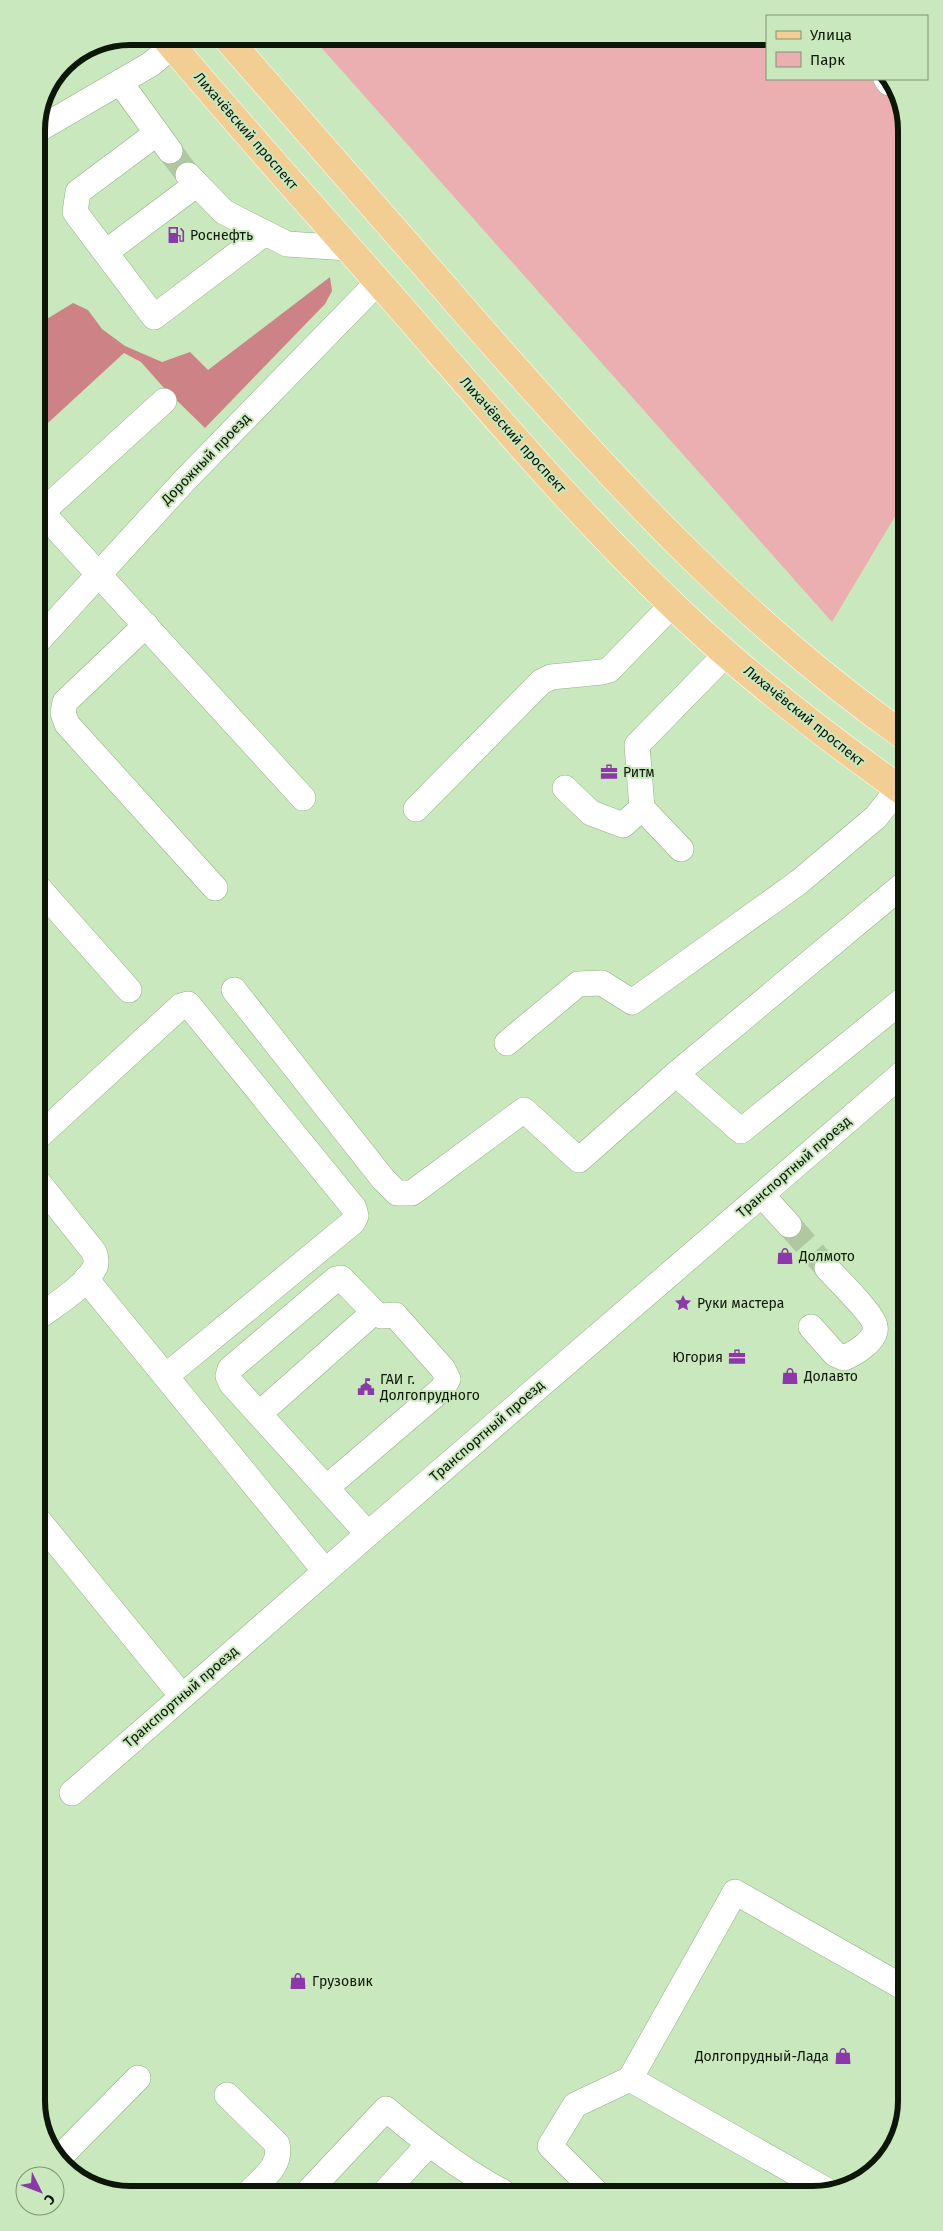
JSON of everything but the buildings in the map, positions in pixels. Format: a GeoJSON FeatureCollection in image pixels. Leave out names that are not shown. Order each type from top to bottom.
{"type":"FeatureCollection","features":[{"type":"Feature","properties":{"kind":"main road","name":"Лихачёвский проспект"},"geometry":{"type":"LineString","coordinates":[[177,45],[348,248],[557,484],[673,604],[770,691],[850,754],[898,788]]}},
{"type":"Feature","properties":{"kind":"main road"},"geometry":{"type":"LineString","coordinates":[[233,45],[525,380],[657,523],[726,592],[799,655],[898,731]]}},
{"type":"Feature","properties":{"kind":"street"},"geometry":{"type":"LineString","coordinates":[[45,126],[151,64],[168,45]]}},
{"type":"Feature","properties":{"kind":"street"},"geometry":{"type":"LineString","coordinates":[[120,82],[164,142],[78,192],[75,212],[154,317],[265,233]]}},
{"type":"Feature","properties":{"kind":"street"},"geometry":{"type":"LineString","coordinates":[[106,252],[192,179],[224,212],[287,244],[348,248]]}},
{"type":"Feature","properties":{"kind":"street","name":"Дорожный проезд"},"geometry":{"type":"LineString","coordinates":[[45,633],[185,480],[378,282]]}},
{"type":"Feature","properties":{"kind":"street"},"geometry":{"type":"LineString","coordinates":[[45,506],[164,401]]}},
{"type":"Feature","properties":{"kind":"street"},"geometry":{"type":"LineString","coordinates":[[45,516],[303,798]]}},
{"type":"Feature","properties":{"kind":"street"},"geometry":{"type":"LineString","coordinates":[[416,809],[541,682],[551,677],[609,670],[673,604]]}},
{"type":"Feature","properties":{"kind":"street"},"geometry":{"type":"LineString","coordinates":[[146,625],[64,702],[63,713],[67,724],[215,888]]}},
{"type":"Feature","properties":{"kind":"street"},"geometry":{"type":"LineString","coordinates":[[681,849],[642,808],[638,745],[727,653]]}},
{"type":"Feature","properties":{"kind":"street"},"geometry":{"type":"LineString","coordinates":[[564,788],[591,814],[623,825],[642,808]]}},
{"type":"Feature","properties":{"kind":"street"},"geometry":{"type":"LineString","coordinates":[[507,1043],[578,984],[602,983],[632,1002],[799,882],[876,817],[898,793]]}},
{"type":"Feature","properties":{"kind":"street"},"geometry":{"type":"LineString","coordinates":[[234,990],[383,1179],[397,1193],[412,1193],[524,1110],[579,1160],[676,1074],[898,889]]}},
{"type":"Feature","properties":{"kind":"street"},"geometry":{"type":"LineString","coordinates":[[45,895],[129,990]]}},
{"type":"Feature","properties":{"kind":"street"},"geometry":{"type":"LineString","coordinates":[[45,1131],[181,1006],[188,1004],[354,1208],[356,1216],[353,1222],[166,1376]]}},
{"type":"Feature","properties":{"kind":"street"},"geometry":{"type":"LineString","coordinates":[[676,1074],[741,1131],[898,1004]]}},
{"type":"Feature","properties":{"kind":"street","name":"Транспортный проезд"},"geometry":{"type":"LineString","coordinates":[[72,1793],[325,1571],[898,1077]]}},
{"type":"Feature","properties":{"kind":"street"},"geometry":{"type":"LineString","coordinates":[[45,1191],[94,1252],[96,1258],[96,1266],[86,1279],[45,1312]]}},
{"type":"Feature","properties":{"kind":"street"},"geometry":{"type":"LineString","coordinates":[[762,1195],[789,1225]]}},
{"type":"Feature","properties":{"kind":"street"},"geometry":{"type":"LineString","coordinates":[[811,1327],[835,1354],[844,1358],[853,1355],[874,1336],[875,1326],[870,1316],[827,1268]]}},
{"type":"Feature","properties":{"kind":"street"},"geometry":{"type":"LineString","coordinates":[[326,1488],[442,1389],[448,1379],[444,1369],[395,1315],[381,1316],[374,1312],[347,1282],[341,1278],[336,1279],[230,1369],[228,1376],[231,1383],[258,1414],[368,1534]]}},
{"type":"Feature","properties":{"kind":"street"},"geometry":{"type":"LineString","coordinates":[[86,1279],[325,1571]]}},
{"type":"Feature","properties":{"kind":"street"},"geometry":{"type":"LineString","coordinates":[[258,1414],[374,1312]]}},
{"type":"Feature","properties":{"kind":"street"},"geometry":{"type":"LineString","coordinates":[[45,1528],[182,1696]]}},
{"type":"Feature","properties":{"kind":"street"},"geometry":{"type":"LineString","coordinates":[[589,2186],[550,2146],[575,2105],[630,2079],[735,1892],[898,1984]]}},
{"type":"Feature","properties":{"kind":"street"},"geometry":{"type":"LineString","coordinates":[[63,2154],[138,2078]]}},
{"type":"Feature","properties":{"kind":"street"},"geometry":{"type":"LineString","coordinates":[[630,2079],[818,2186]]}},
{"type":"Feature","properties":{"kind":"street"},"geometry":{"type":"LineString","coordinates":[[227,2095],[277,2144],[279,2154],[276,2164],[255,2186]]}},
{"type":"Feature","properties":{"kind":"street"},"geometry":{"type":"LineString","coordinates":[[314,2186],[386,2109],[428,2145],[468,2185]]}},
{"type":"Feature","properties":{"kind":"street"},"geometry":{"type":"LineString","coordinates":[[390,2186],[428,2145]]}},
{"type":"Feature","properties":{"kind":"green space"},"geometry":{"type":"Polygon","coordinates":[[[319,45],[766,45],[766,80],[880,80],[883,83],[893,103],[898,130],[898,511],[832,622],[319,45]]]}},
{"type":"Feature","properties":{"kind":"shaded area"},"geometry":{"type":"Polygon","coordinates":[[[330,277],[332,291],[325,304],[205,428],[164,388],[141,362],[124,353],[45,426],[45,320],[73,303],[88,310],[102,329],[125,346],[162,362],[190,352],[208,370],[330,277]]]}},
{"type":"Feature","properties":{"kind":"tunnel"},"geometry":{"type":"LineString","coordinates":[[170,151],[188,175]]}},
{"type":"Feature","properties":{"kind":"tunnel"},"geometry":{"type":"LineString","coordinates":[[789,1225],[827,1268]]}},
{"type":"Feature","properties":{"kind":"place","name":"Роснефть"},"geometry":{"type":"Point","coordinates":[176,235]}},
{"type":"Feature","properties":{"kind":"place","name":"Ритм"},"geometry":{"type":"Point","coordinates":[609,772]}},
{"type":"Feature","properties":{"kind":"place","name":"Долмото"},"geometry":{"type":"Point","coordinates":[785,1256]}},
{"type":"Feature","properties":{"kind":"place","name":"Руки мастера"},"geometry":{"type":"Point","coordinates":[683,1303]}},
{"type":"Feature","properties":{"kind":"place","name":"Югория"},"geometry":{"type":"Point","coordinates":[737,1357]}},
{"type":"Feature","properties":{"kind":"place","name":"Долавто"},"geometry":{"type":"Point","coordinates":[790,1376]}},
{"type":"Feature","properties":{"kind":"place","name":"ГАИ г. Долгопрудного"},"geometry":{"type":"Point","coordinates":[366,1387]}},
{"type":"Feature","properties":{"kind":"place","name":"Грузовик"},"geometry":{"type":"Point","coordinates":[298,1981]}},
{"type":"Feature","properties":{"kind":"place","name":"Долгопрудный-Лада"},"geometry":{"type":"Point","coordinates":[843,2056]}}]}
